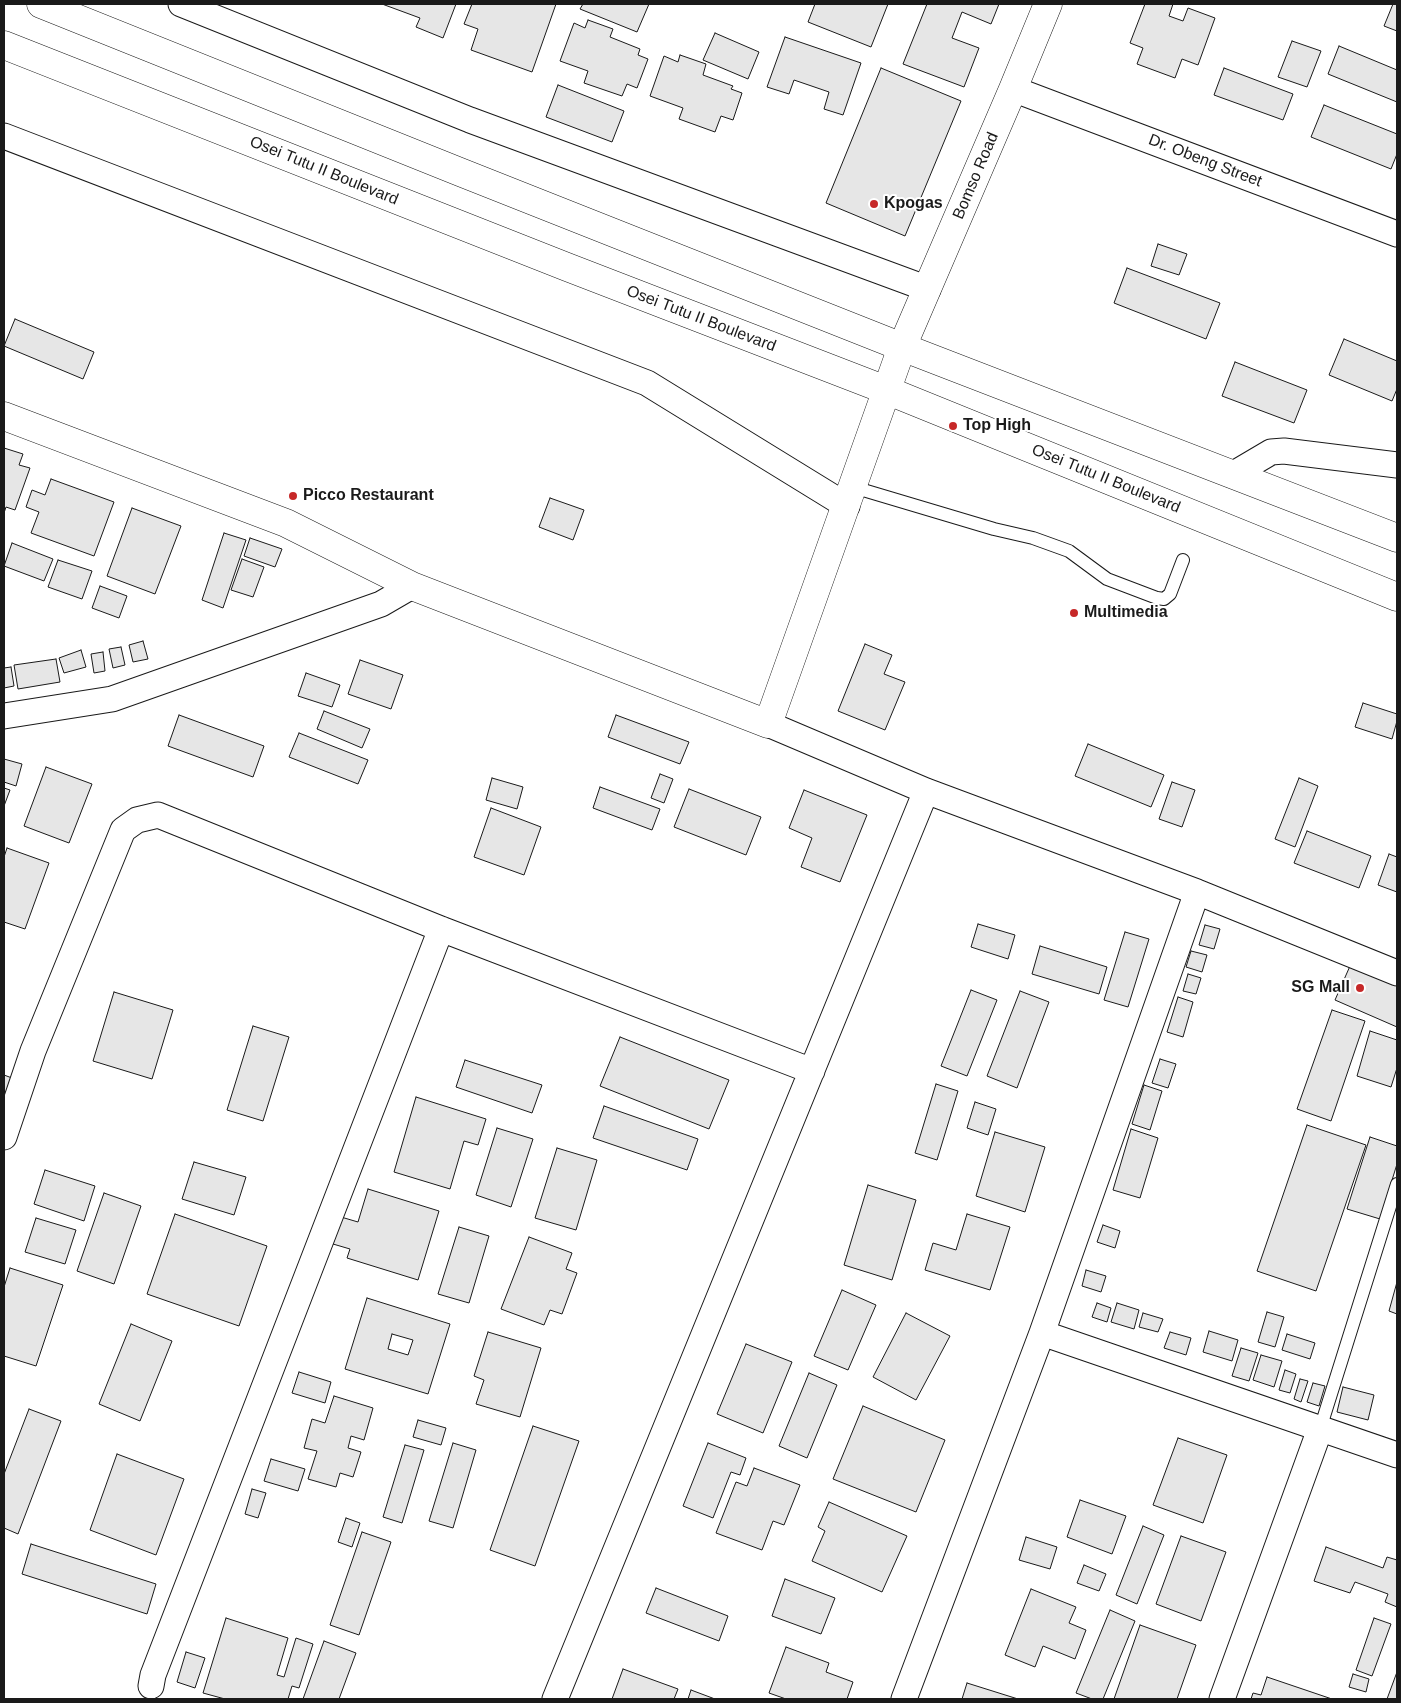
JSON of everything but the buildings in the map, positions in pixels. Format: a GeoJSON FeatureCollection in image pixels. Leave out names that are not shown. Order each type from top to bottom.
{"type":"FeatureCollection","features":[{"type":"Feature","properties":{"kind":"main road"},"geometry":{"type":"LineString","coordinates":[[41,4],[902,347],[1397,538]]}},
{"type":"Feature","properties":{"kind":"main road","name":"Bomso Road"},"geometry":{"type":"LineString","coordinates":[[768,724],[902,347],[1048,4]]}},
{"type":"Feature","properties":{"kind":"main road","name":"Osei Tutu II Boulevard"},"geometry":{"type":"LineString","coordinates":[[4,45],[567,267],[886,390],[1397,597]]}},
{"type":"Feature","properties":{"kind":"main road"},"geometry":{"type":"LineString","coordinates":[[4,416],[286,523],[412,586],[768,724]]}},
{"type":"Feature","properties":{"kind":"street"},"geometry":{"type":"LineString","coordinates":[[181,4],[470,120],[928,288]]}},
{"type":"Feature","properties":{"kind":"street","name":"Dr. Obeng Street"},"geometry":{"type":"LineString","coordinates":[[1013,89],[1397,234]]}},
{"type":"Feature","properties":{"kind":"street"},"geometry":{"type":"LineString","coordinates":[[4,136],[647,383],[850,497]]}},
{"type":"Feature","properties":{"kind":"street"},"geometry":{"type":"LineString","coordinates":[[1232,475],[1271,452],[1284,451],[1397,465]]}},
{"type":"Feature","properties":{"kind":"street"},"geometry":{"type":"LineString","coordinates":[[4,716],[112,699],[381,604],[412,586]]}},
{"type":"Feature","properties":{"kind":"street"},"geometry":{"type":"LineString","coordinates":[[768,724],[926,791],[1198,892],[1397,973]]}},
{"type":"Feature","properties":{"kind":"street"},"geometry":{"type":"LineString","coordinates":[[555,1699],[926,791]]}},
{"type":"Feature","properties":{"kind":"street"},"geometry":{"type":"LineString","coordinates":[[4,1137],[34,1051],[123,830],[137,820],[158,815],[441,929],[812,1071]]}},
{"type":"Feature","properties":{"kind":"street"},"geometry":{"type":"LineString","coordinates":[[904,1699],[1042,1333],[1198,892]]}},
{"type":"Feature","properties":{"kind":"street"},"geometry":{"type":"LineString","coordinates":[[151,1686],[153,1676],[441,929]]}},
{"type":"Feature","properties":{"kind":"street"},"geometry":{"type":"LineString","coordinates":[[1042,1333],[1397,1455]]}},
{"type":"Feature","properties":{"kind":"street"},"geometry":{"type":"LineString","coordinates":[[1222,1699],[1320,1429]]}},
{"type":"Feature","properties":{"kind":"lane"},"geometry":{"type":"LineString","coordinates":[[850,497],[1033,538],[1069,551],[1107,579],[1157,598],[1164,599],[1170,594],[1183,560]]}},
{"type":"Feature","properties":{"kind":"lane"},"geometry":{"type":"LineString","coordinates":[[1320,1429],[1397,1184]]}},
{"type":"Feature","properties":{"kind":"place","name":"Kpogas"},"geometry":{"type":"Point","coordinates":[874,204]}},
{"type":"Feature","properties":{"kind":"place","name":"Top High"},"geometry":{"type":"Point","coordinates":[953,426]}},
{"type":"Feature","properties":{"kind":"place","name":"Picco Restaurant"},"geometry":{"type":"Point","coordinates":[293,496]}},
{"type":"Feature","properties":{"kind":"place","name":"Multimedia"},"geometry":{"type":"Point","coordinates":[1074,613]}},
{"type":"Feature","properties":{"kind":"place","name":"SG Mall"},"geometry":{"type":"Point","coordinates":[1360,988]}}]}
